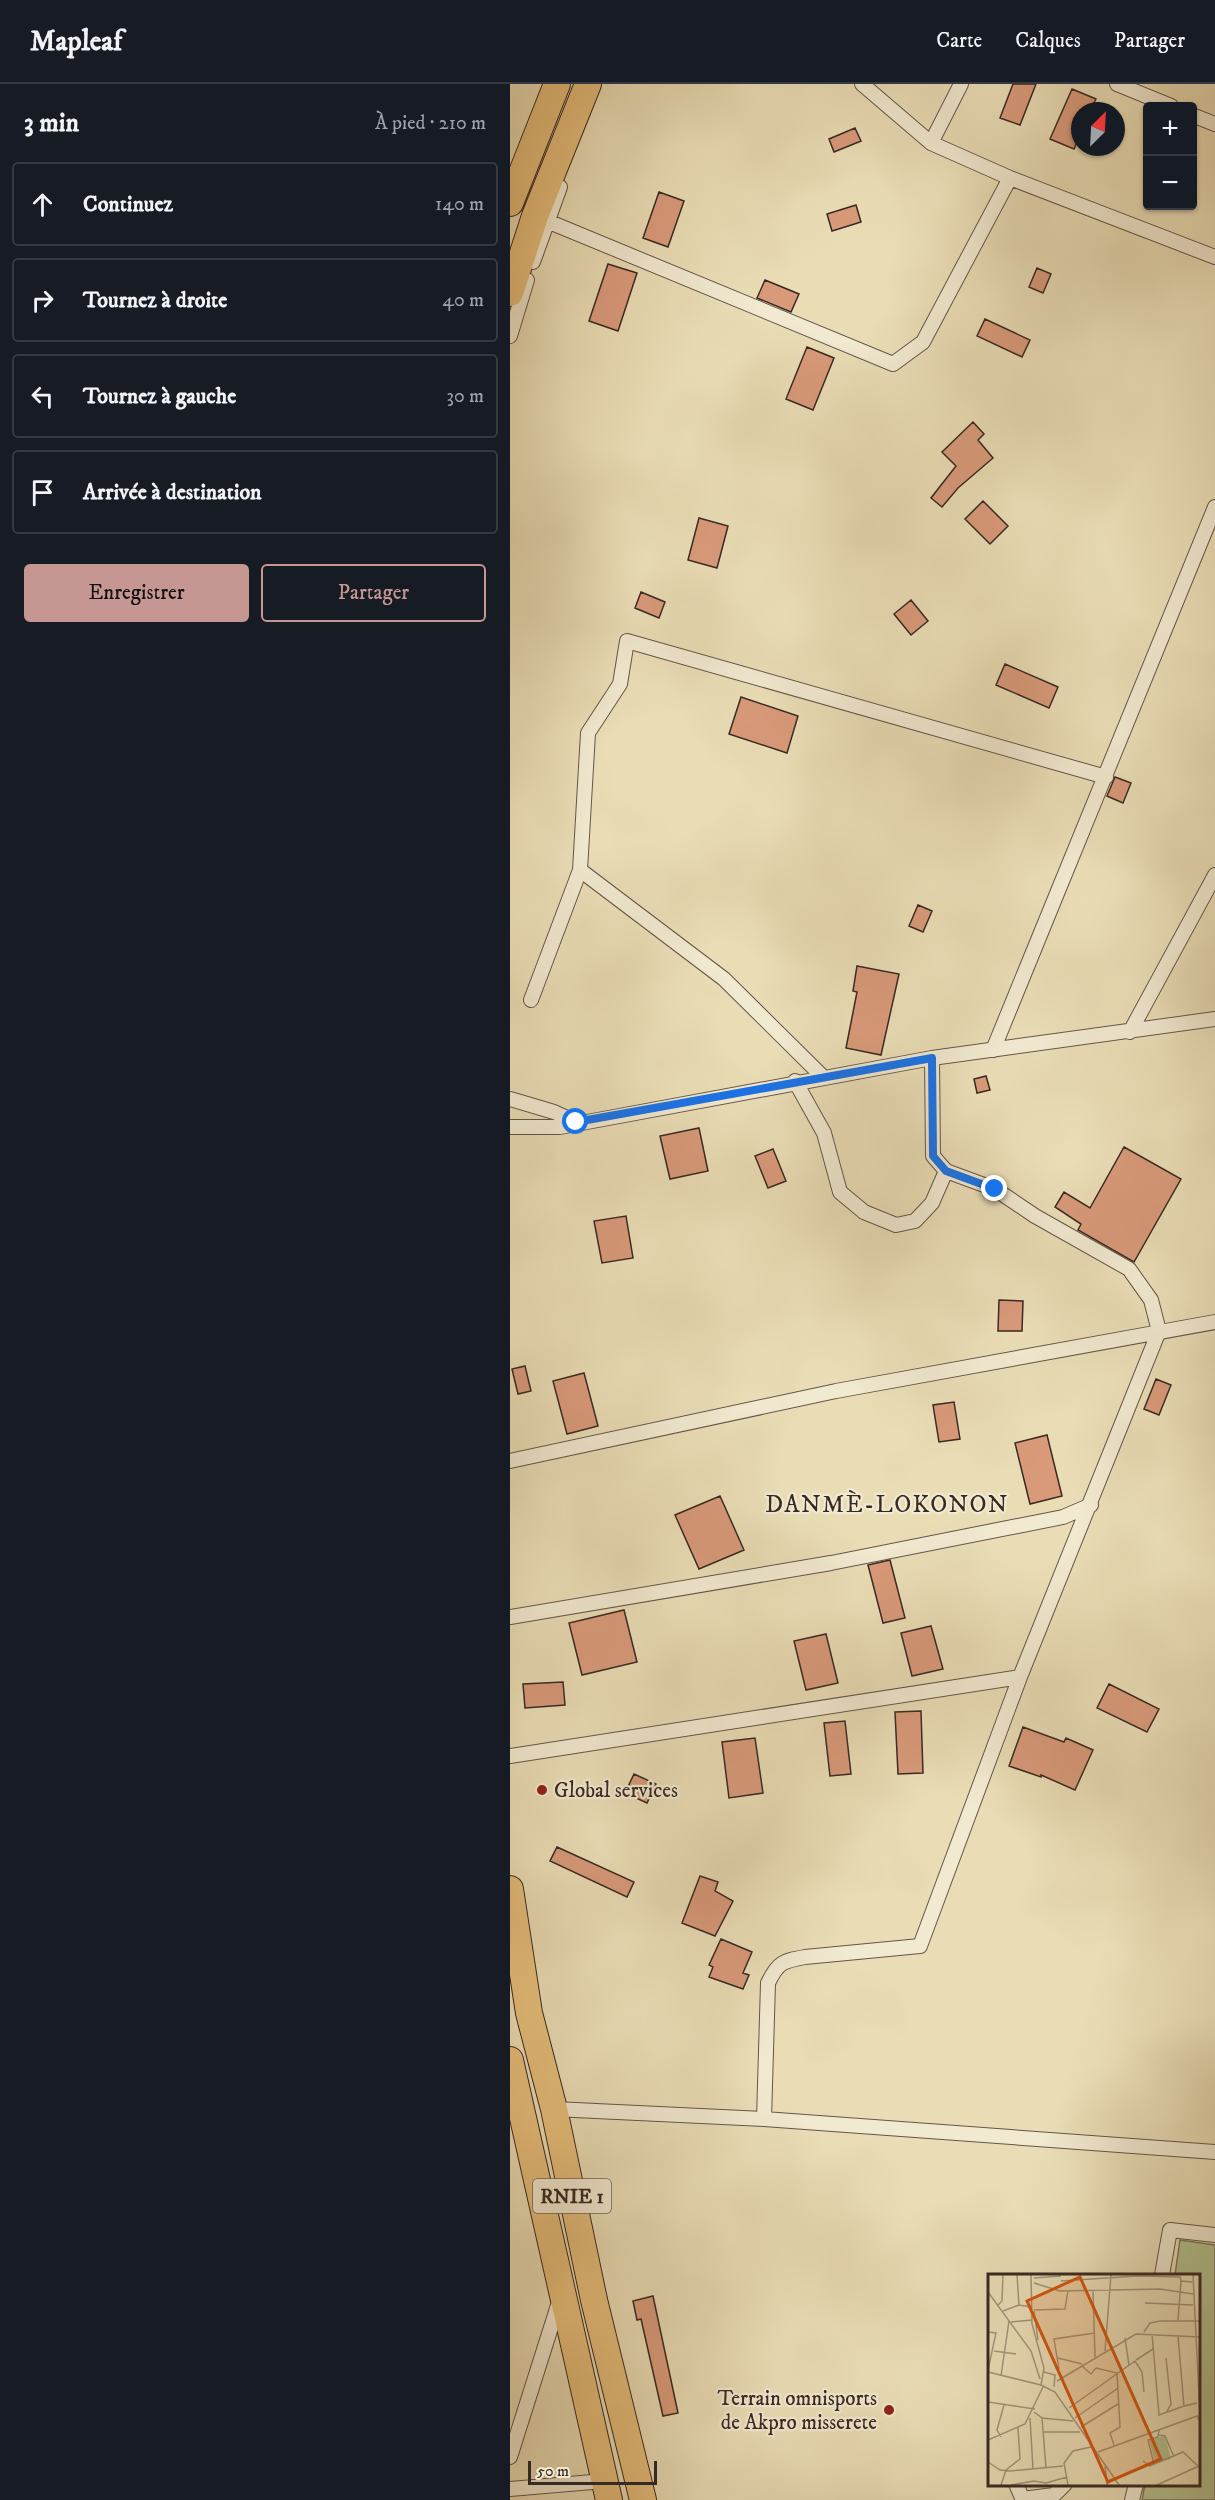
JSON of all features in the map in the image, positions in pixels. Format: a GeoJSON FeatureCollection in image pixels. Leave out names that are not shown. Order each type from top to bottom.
{"type":"FeatureCollection","features":[{"type":"Feature","properties":{"kind":"highway"},"geometry":{"type":"LineString","coordinates":[[510,203],[514,175],[557,84]]}},
{"type":"Feature","properties":{"kind":"highway"},"geometry":{"type":"LineString","coordinates":[[510,293],[536,216],[588,84]]}},
{"type":"Feature","properties":{"kind":"highway","name":"RNIE 1"},"geometry":{"type":"LineString","coordinates":[[510,1889],[530,2013],[554,2109],[594,2300],[643,2500]]}},
{"type":"Feature","properties":{"kind":"highway","name":"RNIE 1"},"geometry":{"type":"LineString","coordinates":[[510,2060],[561,2296],[607,2491]]}},
{"type":"Feature","properties":{"kind":"street"},"geometry":{"type":"LineString","coordinates":[[510,336],[547,221],[600,84]]}},
{"type":"Feature","properties":{"kind":"street"},"geometry":{"type":"LineString","coordinates":[[862,84],[931,143],[1010,178],[1215,257]]}},
{"type":"Feature","properties":{"kind":"street"},"geometry":{"type":"LineString","coordinates":[[931,143],[961,84]]}},
{"type":"Feature","properties":{"kind":"street"},"geometry":{"type":"LineString","coordinates":[[1117,84],[1162,102]]}},
{"type":"Feature","properties":{"kind":"street"},"geometry":{"type":"LineString","coordinates":[[1197,117],[1215,124]]}},
{"type":"Feature","properties":{"kind":"street"},"geometry":{"type":"LineString","coordinates":[[547,221],[893,364],[923,342],[1010,178]]}},
{"type":"Feature","properties":{"kind":"street"},"geometry":{"type":"LineString","coordinates":[[993,1050],[1215,507]]}},
{"type":"Feature","properties":{"kind":"street"},"geometry":{"type":"LineString","coordinates":[[531,1000],[580,870],[588,734],[620,684],[627,641],[1106,777]]}},
{"type":"Feature","properties":{"kind":"street"},"geometry":{"type":"LineString","coordinates":[[580,870],[724,979],[822,1076]]}},
{"type":"Feature","properties":{"kind":"street"},"geometry":{"type":"LineString","coordinates":[[1130,1032],[1215,874]]}},
{"type":"Feature","properties":{"kind":"street"},"geometry":{"type":"LineString","coordinates":[[510,1127],[550,1127],[822,1076],[932,1058],[1215,1019]]}},
{"type":"Feature","properties":{"kind":"street"},"geometry":{"type":"LineString","coordinates":[[764,2119],[768,1983],[775,1967],[786,1960],[805,1957],[920,1946],[1020,1677],[1091,1505],[1159,1330],[1150,1300],[1129,1269],[1035,1216],[995,1189],[946,1171],[933,1156],[932,1058]]}},
{"type":"Feature","properties":{"kind":"street"},"geometry":{"type":"LineString","coordinates":[[795,1081],[824,1133],[840,1192],[864,1212],[896,1225],[915,1221],[932,1203],[946,1171]]}},
{"type":"Feature","properties":{"kind":"street"},"geometry":{"type":"LineString","coordinates":[[510,1099],[554,1112],[576,1122]]}},
{"type":"Feature","properties":{"kind":"street"},"geometry":{"type":"LineString","coordinates":[[510,1461],[836,1391],[1159,1330],[1215,1322]]}},
{"type":"Feature","properties":{"kind":"street"},"geometry":{"type":"LineString","coordinates":[[510,1617],[831,1563],[1063,1516],[1091,1505]]}},
{"type":"Feature","properties":{"kind":"street"},"geometry":{"type":"LineString","coordinates":[[510,1756],[1020,1677]]}},
{"type":"Feature","properties":{"kind":"street"},"geometry":{"type":"LineString","coordinates":[[554,2109],[764,2119],[1215,2152]]}},
{"type":"Feature","properties":{"kind":"street"},"geometry":{"type":"LineString","coordinates":[[1162,2274],[1170,2230],[1215,2235]]}},
{"type":"Feature","properties":{"kind":"street"},"geometry":{"type":"LineString","coordinates":[[510,2457],[561,2296]]}},
{"type":"Feature","properties":{"kind":"street"},"geometry":{"type":"LineString","coordinates":[[1016,2485],[1023,2500],[1054,2494],[1064,2485]]}},
{"type":"Feature","properties":{"kind":"street"},"geometry":{"type":"LineString","coordinates":[[1132,2500],[1136,2485]]}},
{"type":"Feature","properties":{"kind":"street"},"geometry":{"type":"LineString","coordinates":[[510,2489],[607,2491]]}},
{"type":"Feature","properties":{"kind":"green space"},"geometry":{"type":"Polygon","coordinates":[[[1180,2240],[1215,2245],[1215,2500],[1142,2500],[1145,2485],[1200,2485],[1200,2274],[1175,2274],[1180,2240]]]}},
{"type":"Feature","properties":{"kind":"building"},"geometry":{"type":"Polygon","coordinates":[[[1013,84],[1036,84],[1020,125],[1000,118],[1013,84]]]}},
{"type":"Feature","properties":{"kind":"building"},"geometry":{"type":"Polygon","coordinates":[[[1072,89],[1096,99],[1094,102],[1071,102],[1071,148],[1050,139],[1072,89]]]}},
{"type":"Feature","properties":{"kind":"building"},"geometry":{"type":"Polygon","coordinates":[[[855,128],[861,141],[834,152],[829,139],[855,128]]]}},
{"type":"Feature","properties":{"kind":"building"},"geometry":{"type":"Polygon","coordinates":[[[659,192],[684,201],[668,247],[643,238],[659,192]]]}},
{"type":"Feature","properties":{"kind":"building"},"geometry":{"type":"Polygon","coordinates":[[[856,205],[861,222],[832,231],[827,214],[856,205]]]}},
{"type":"Feature","properties":{"kind":"building"},"geometry":{"type":"Polygon","coordinates":[[[608,264],[637,273],[618,331],[589,321],[608,264]]]}},
{"type":"Feature","properties":{"kind":"building"},"geometry":{"type":"Polygon","coordinates":[[[1037,268],[1051,274],[1043,293],[1029,287],[1037,268]]]}},
{"type":"Feature","properties":{"kind":"building"},"geometry":{"type":"Polygon","coordinates":[[[765,280],[799,294],[791,312],[757,298],[765,280]]]}},
{"type":"Feature","properties":{"kind":"building"},"geometry":{"type":"Polygon","coordinates":[[[985,319],[1030,340],[1022,357],[977,336],[985,319]]]}},
{"type":"Feature","properties":{"kind":"building"},"geometry":{"type":"Polygon","coordinates":[[[807,347],[834,358],[813,410],[786,399],[807,347]]]}},
{"type":"Feature","properties":{"kind":"building"},"geometry":{"type":"Polygon","coordinates":[[[973,422],[984,434],[978,440],[993,458],[958,488],[942,507],[931,498],[956,466],[942,452],[973,422]]]}},
{"type":"Feature","properties":{"kind":"building"},"geometry":{"type":"Polygon","coordinates":[[[983,501],[1008,526],[990,544],[965,519],[983,501]]]}},
{"type":"Feature","properties":{"kind":"building"},"geometry":{"type":"Polygon","coordinates":[[[699,518],[728,526],[717,568],[688,560],[699,518]]]}},
{"type":"Feature","properties":{"kind":"building"},"geometry":{"type":"Polygon","coordinates":[[[641,592],[665,602],[659,618],[635,608],[641,592]]]}},
{"type":"Feature","properties":{"kind":"building"},"geometry":{"type":"Polygon","coordinates":[[[911,600],[928,621],[911,635],[894,614],[911,600]]]}},
{"type":"Feature","properties":{"kind":"building"},"geometry":{"type":"Polygon","coordinates":[[[1005,664],[1058,687],[1049,708],[996,685],[1005,664]]]}},
{"type":"Feature","properties":{"kind":"building"},"geometry":{"type":"Polygon","coordinates":[[[741,697],[798,716],[787,753],[729,734],[741,697]]]}},
{"type":"Feature","properties":{"kind":"building"},"geometry":{"type":"Polygon","coordinates":[[[1115,777],[1131,783],[1123,803],[1107,796],[1115,777]]]}},
{"type":"Feature","properties":{"kind":"building"},"geometry":{"type":"Polygon","coordinates":[[[918,905],[932,911],[923,932],[909,926],[918,905]]]}},
{"type":"Feature","properties":{"kind":"building"},"geometry":{"type":"Polygon","coordinates":[[[857,966],[899,974],[881,1055],[846,1048],[857,992],[853,991],[857,966]]]}},
{"type":"Feature","properties":{"kind":"building"},"geometry":{"type":"Polygon","coordinates":[[[986,1076],[990,1090],[977,1093],[974,1079],[986,1076]]]}},
{"type":"Feature","properties":{"kind":"building"},"geometry":{"type":"Polygon","coordinates":[[[699,1128],[708,1171],[670,1179],[660,1136],[699,1128]]]}},
{"type":"Feature","properties":{"kind":"building"},"geometry":{"type":"Polygon","coordinates":[[[1124,1147],[1181,1179],[1134,1262],[1078,1230],[1081,1224],[1055,1207],[1064,1192],[1090,1208],[1124,1147]]]}},
{"type":"Feature","properties":{"kind":"building"},"geometry":{"type":"Polygon","coordinates":[[[773,1149],[786,1181],[768,1188],[755,1156],[773,1149]]]}},
{"type":"Feature","properties":{"kind":"building"},"geometry":{"type":"Polygon","coordinates":[[[626,1216],[633,1258],[602,1263],[594,1221],[626,1216]]]}},
{"type":"Feature","properties":{"kind":"building"},"geometry":{"type":"Polygon","coordinates":[[[999,1300],[1023,1301],[1022,1331],[998,1331],[999,1300]]]}},
{"type":"Feature","properties":{"kind":"building"},"geometry":{"type":"Polygon","coordinates":[[[525,1366],[531,1391],[518,1394],[512,1369],[525,1366]]]}},
{"type":"Feature","properties":{"kind":"building"},"geometry":{"type":"Polygon","coordinates":[[[584,1373],[598,1426],[567,1434],[553,1381],[584,1373]]]}},
{"type":"Feature","properties":{"kind":"building"},"geometry":{"type":"Polygon","coordinates":[[[1156,1379],[1171,1385],[1159,1415],[1144,1409],[1156,1379]]]}},
{"type":"Feature","properties":{"kind":"building"},"geometry":{"type":"Polygon","coordinates":[[[954,1402],[960,1439],[939,1442],[933,1405],[954,1402]]]}},
{"type":"Feature","properties":{"kind":"building"},"geometry":{"type":"Polygon","coordinates":[[[1047,1435],[1062,1496],[1030,1504],[1015,1443],[1047,1435]]]}},
{"type":"Feature","properties":{"kind":"building"},"geometry":{"type":"Polygon","coordinates":[[[720,1496],[744,1550],[699,1569],[675,1515],[720,1496]]]}},
{"type":"Feature","properties":{"kind":"building"},"geometry":{"type":"Polygon","coordinates":[[[890,1560],[905,1618],[883,1623],[868,1565],[890,1560]]]}},
{"type":"Feature","properties":{"kind":"building"},"geometry":{"type":"Polygon","coordinates":[[[624,1610],[637,1662],[582,1675],[569,1623],[624,1610]]]}},
{"type":"Feature","properties":{"kind":"building"},"geometry":{"type":"Polygon","coordinates":[[[931,1626],[943,1669],[912,1676],[901,1633],[931,1626]]]}},
{"type":"Feature","properties":{"kind":"building"},"geometry":{"type":"Polygon","coordinates":[[[826,1634],[838,1683],[806,1690],[794,1641],[826,1634]]]}},
{"type":"Feature","properties":{"kind":"building"},"geometry":{"type":"Polygon","coordinates":[[[563,1682],[565,1705],[525,1708],[523,1684],[563,1682]]]}},
{"type":"Feature","properties":{"kind":"building"},"geometry":{"type":"Polygon","coordinates":[[[1109,1684],[1159,1709],[1147,1732],[1097,1708],[1109,1684]]]}},
{"type":"Feature","properties":{"kind":"building"},"geometry":{"type":"Polygon","coordinates":[[[921,1711],[923,1773],[898,1774],[895,1712],[921,1711]]]}},
{"type":"Feature","properties":{"kind":"building"},"geometry":{"type":"Polygon","coordinates":[[[845,1721],[851,1774],[830,1776],[824,1723],[845,1721]]]}},
{"type":"Feature","properties":{"kind":"building"},"geometry":{"type":"Polygon","coordinates":[[[1023,1727],[1064,1742],[1066,1738],[1093,1750],[1075,1790],[1041,1775],[1041,1777],[1009,1766],[1023,1727]]]}},
{"type":"Feature","properties":{"kind":"building"},"geometry":{"type":"Polygon","coordinates":[[[755,1738],[763,1793],[729,1798],[722,1742],[755,1738]]]}},
{"type":"Feature","properties":{"kind":"building"},"geometry":{"type":"Polygon","coordinates":[[[634,1774],[656,1784],[647,1803],[625,1793],[634,1774]]]}},
{"type":"Feature","properties":{"kind":"building"},"geometry":{"type":"Polygon","coordinates":[[[557,1847],[634,1882],[627,1897],[550,1861],[557,1847]]]}},
{"type":"Feature","properties":{"kind":"building"},"geometry":{"type":"Polygon","coordinates":[[[700,1876],[718,1882],[715,1891],[733,1901],[715,1936],[682,1923],[700,1876]]]}},
{"type":"Feature","properties":{"kind":"building"},"geometry":{"type":"Polygon","coordinates":[[[721,1939],[752,1952],[743,1973],[749,1975],[743,1989],[709,1977],[713,1967],[709,1965],[721,1939]]]}},
{"type":"Feature","properties":{"kind":"building"},"geometry":{"type":"Polygon","coordinates":[[[653,2296],[678,2413],[663,2416],[641,2319],[637,2320],[633,2301],[653,2296]]]}},
{"type":"Feature","properties":{"kind":"place","name":"Global services"},"geometry":{"type":"Point","coordinates":[542,1790]}},
{"type":"Feature","properties":{"kind":"place","name":"Terrain omnisports de Akpro misserete"},"geometry":{"type":"Point","coordinates":[889,2410]}},
{"type":"Feature","properties":{"kind":"district","name":"DANMÈ-LOKONON"},"geometry":{"type":"Point","coordinates":[887,1504]}},
{"type":"Feature","properties":{"kind":"route"},"geometry":{"type":"LineString","coordinates":[[576,1122],[932,1058],[931,1140],[933,1156],[946,1171],[995,1189]]}}]}
